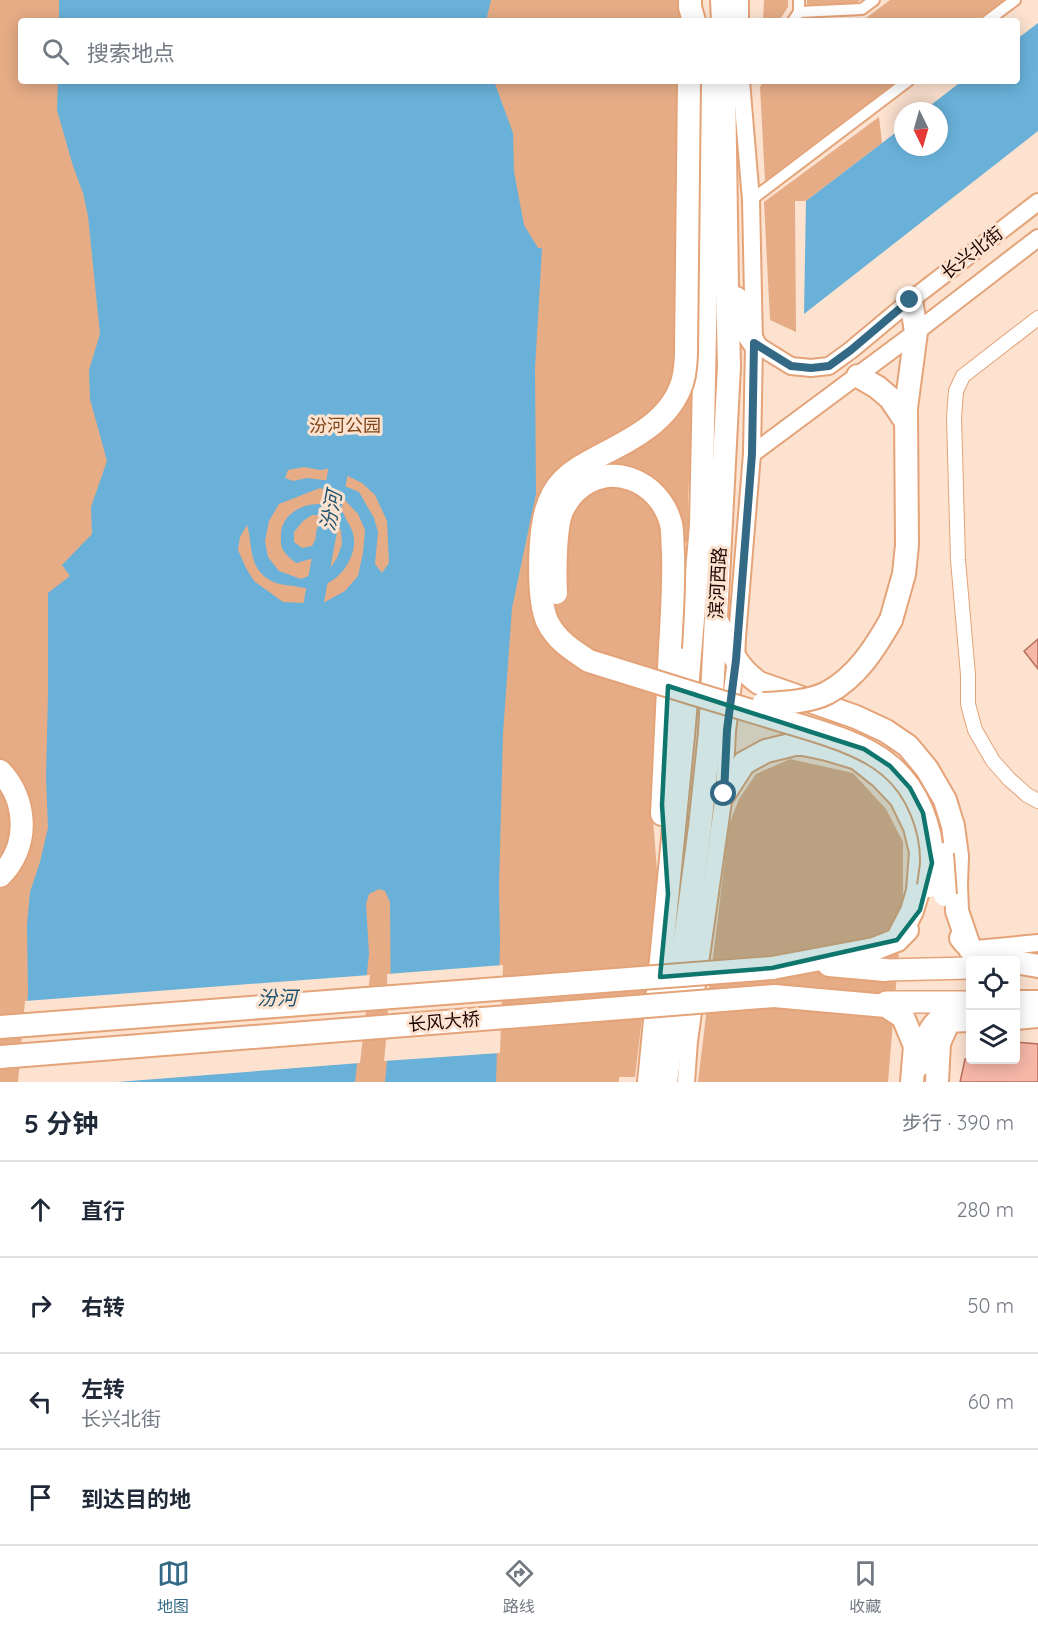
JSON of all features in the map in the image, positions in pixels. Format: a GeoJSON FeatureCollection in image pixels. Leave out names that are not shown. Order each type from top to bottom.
{"type":"FeatureCollection","features":[{"type":"Feature","properties":{"kind":"highway"},"geometry":{"type":"LineString","coordinates":[[722,0],[723,18]]}},
{"type":"Feature","properties":{"kind":"highway"},"geometry":{"type":"LineString","coordinates":[[689,84],[684,376],[672,404],[659,419],[632,439],[582,465],[555,489],[546,510],[541,549],[542,600],[547,620],[556,636],[569,649],[589,661],[825,734],[864,749],[890,766],[910,788],[923,813],[937,890],[969,956]]}},
{"type":"Feature","properties":{"kind":"highway","name":"滨河西路"},"geometry":{"type":"LineString","coordinates":[[658,1078],[668,894],[684,736],[701,525],[706,282],[706,84]]}},
{"type":"Feature","properties":{"kind":"highway","name":"滨河西路"},"geometry":{"type":"LineString","coordinates":[[658,1078],[700,827],[710,734],[729,366],[727,238],[739,84]]}},
{"type":"Feature","properties":{"kind":"highway"},"geometry":{"type":"LineString","coordinates":[[688,173],[706,115]]}},
{"type":"Feature","properties":{"kind":"highway"},"geometry":{"type":"LineString","coordinates":[[727,238],[740,322],[754,343]]}},
{"type":"Feature","properties":{"kind":"highway"},"geometry":{"type":"LineString","coordinates":[[763,704],[793,702],[825,694],[848,679],[876,646],[891,620],[904,574],[907,544],[906,408],[916,332],[910,300]]}},
{"type":"Feature","properties":{"kind":"highway"},"geometry":{"type":"LineString","coordinates":[[858,376],[890,398],[906,422]]}},
{"type":"Feature","properties":{"kind":"highway"},"geometry":{"type":"LineString","coordinates":[[668,894],[662,804],[670,648],[673,570],[671,525],[658,498],[644,484],[614,475],[596,478],[582,486],[562,511],[558,529],[557,597],[560,612],[574,634],[597,650],[763,704],[858,734],[892,754],[921,783],[938,816],[942,842],[937,890],[920,910],[910,928],[897,940],[874,949],[772,968]]}},
{"type":"Feature","properties":{"kind":"highway"},"geometry":{"type":"LineString","coordinates":[[716,620],[736,660],[747,675],[759,683],[856,717],[886,731],[908,746],[927,769],[945,800],[953,826],[957,856],[957,911],[969,956]]}},
{"type":"Feature","properties":{"kind":"highway"},"geometry":{"type":"LineString","coordinates":[[724,794],[744,763],[766,751],[799,743],[857,758],[881,777],[901,798],[915,827],[921,852],[918,891],[912,911],[897,940]]}},
{"type":"Feature","properties":{"kind":"highway"},"geometry":{"type":"LineString","coordinates":[[0,771],[19,800],[22,833],[11,862],[0,876]]}},
{"type":"Feature","properties":{"kind":"highway"},"geometry":{"type":"LineString","coordinates":[[0,790],[10,816],[10,832],[0,857]]}},
{"type":"Feature","properties":{"kind":"highway"},"geometry":{"type":"LineString","coordinates":[[1020,963],[1038,966]]}},
{"type":"Feature","properties":{"kind":"highway"},"geometry":{"type":"LineString","coordinates":[[0,1027],[772,968],[836,965],[885,970]]}},
{"type":"Feature","properties":{"kind":"highway","name":"长风大桥"},"geometry":{"type":"LineString","coordinates":[[0,1057],[774,996],[886,1006],[895,1009]]}},
{"type":"Feature","properties":{"kind":"highway"},"geometry":{"type":"LineString","coordinates":[[1020,1002],[1038,1002]]}},
{"type":"Feature","properties":{"kind":"highway"},"geometry":{"type":"LineString","coordinates":[[920,1082],[923,1047],[933,1025],[954,1008],[966,1005]]}},
{"type":"Feature","properties":{"kind":"highway"},"geometry":{"type":"LineString","coordinates":[[937,1082],[939,1043],[946,1024],[966,1007]]}},
{"type":"Feature","properties":{"kind":"highway"},"geometry":{"type":"LineString","coordinates":[[895,1009],[915,1046],[912,1082]]}},
{"type":"Feature","properties":{"kind":"highway"},"geometry":{"type":"LineString","coordinates":[[895,1009],[906,1028],[901,1082]]}},
{"type":"Feature","properties":{"kind":"main road"},"geometry":{"type":"LineString","coordinates":[[885,970],[966,959]]}},
{"type":"Feature","properties":{"kind":"main road"},"geometry":{"type":"LineString","coordinates":[[1020,967],[1038,966]]}},
{"type":"Feature","properties":{"kind":"main road"},"geometry":{"type":"LineString","coordinates":[[895,1009],[966,1004]]}},
{"type":"Feature","properties":{"kind":"street"},"geometry":{"type":"LineString","coordinates":[[740,0],[740,18]]}},
{"type":"Feature","properties":{"kind":"street"},"geometry":{"type":"LineString","coordinates":[[799,0],[796,17],[862,9],[874,0]]}},
{"type":"Feature","properties":{"kind":"street"},"geometry":{"type":"LineString","coordinates":[[991,18],[1015,0]]}},
{"type":"Feature","properties":{"kind":"street"},"geometry":{"type":"LineString","coordinates":[[686,1082],[688,1041],[724,794],[727,730],[736,660],[752,454],[754,343],[751,200],[739,84]]}},
{"type":"Feature","properties":{"kind":"street"},"geometry":{"type":"LineString","coordinates":[[751,200],[904,84]]}},
{"type":"Feature","properties":{"kind":"street","name":"长兴北街"},"geometry":{"type":"LineString","coordinates":[[754,343],[791,366],[811,368],[829,366],[910,300],[1038,202]]}},
{"type":"Feature","properties":{"kind":"street","name":"长兴北街"},"geometry":{"type":"LineString","coordinates":[[752,454],[1036,242]]}},
{"type":"Feature","properties":{"kind":"street"},"geometry":{"type":"LineString","coordinates":[[1038,318],[963,376],[956,391],[954,417],[958,560],[969,675],[968,704],[975,729],[993,761],[1009,779],[1027,795],[1038,801]]}},
{"type":"Feature","properties":{"kind":"street"},"geometry":{"type":"LineString","coordinates":[[980,956],[1038,944]]}},
{"type":"Feature","properties":{"kind":"street"},"geometry":{"type":"LineString","coordinates":[[1020,1021],[1038,1019]]}},
{"type":"Feature","properties":{"kind":"street"},"geometry":{"type":"LineString","coordinates":[[946,1024],[966,1023]]}},
{"type":"Feature","properties":{"kind":"highlighted area"},"geometry":{"type":"Polygon","coordinates":[[[668,686],[864,749],[890,766],[910,788],[923,813],[932,863],[920,910],[897,940],[772,968],[660,977],[668,894],[662,805],[668,686]]]}},
{"type":"Feature","properties":{"kind":"green space","name":"汾河公园"},"geometry":{"type":"Polygon","coordinates":[[[0,0],[681,0],[681,18],[18,18],[18,84],[681,84],[679,339],[693,395],[688,498],[689,541],[667,551],[653,818],[658,884],[635,1077],[619,1077],[619,1082],[0,1082],[0,0]]]}},
{"type":"Feature","properties":{"kind":"green space"},"geometry":{"type":"Polygon","coordinates":[[[764,0],[788,0],[788,7],[781,18],[763,18],[764,0]]]}},
{"type":"Feature","properties":{"kind":"green space"},"geometry":{"type":"Polygon","coordinates":[[[807,0],[861,0],[856,3],[807,6],[807,0]]]}},
{"type":"Feature","properties":{"kind":"green space"},"geometry":{"type":"Polygon","coordinates":[[[890,0],[1004,0],[980,18],[866,18],[890,0]]]}},
{"type":"Feature","properties":{"kind":"green space"},"geometry":{"type":"Polygon","coordinates":[[[762,84],[893,84],[765,181],[760,87],[762,84]]]}},
{"type":"Feature","properties":{"kind":"green space"},"geometry":{"type":"Polygon","coordinates":[[[879,117],[882,143],[806,201],[795,201],[796,332],[770,320],[764,202],[879,117]]]}},
{"type":"Feature","properties":{"kind":"green space"},"geometry":{"type":"Polygon","coordinates":[[[790,759],[853,773],[886,809],[903,842],[903,902],[888,1082],[698,1082],[729,825],[739,799],[756,774],[790,759]]]}},
{"type":"Feature","properties":{"kind":"water"},"geometry":{"type":"Polygon","coordinates":[[[59,0],[491,0],[487,18],[59,18],[59,0]]]}},
{"type":"Feature","properties":{"kind":"water"},"geometry":{"type":"Polygon","coordinates":[[[1038,23],[1038,131],[804,314],[806,201],[894,134],[894,156],[948,156],[948,102],[935,102],[958,84],[1020,84],[1020,37],[1038,23]]]}},
{"type":"Feature","properties":{"kind":"water","name":"汾河公园"},"geometry":{"type":"Polygon","coordinates":[[[58,84],[495,84],[513,133],[514,172],[524,225],[538,248],[542,248],[535,369],[536,494],[512,608],[503,733],[496,1082],[385,1082],[391,1021],[390,902],[385,891],[379,889],[369,894],[366,904],[369,954],[355,1082],[21,1082],[28,994],[27,925],[30,892],[48,828],[46,777],[48,593],[70,576],[62,565],[92,534],[91,507],[107,461],[90,399],[89,370],[100,334],[88,216],[83,193],[57,110],[58,84]],[[304,467],[288,470],[285,478],[293,481],[307,478],[332,481],[359,492],[374,518],[378,532],[375,564],[382,573],[389,563],[387,521],[375,495],[362,483],[332,468],[321,470],[304,467]],[[320,488],[279,504],[269,521],[265,541],[268,557],[279,571],[301,579],[331,567],[342,544],[341,531],[336,521],[323,515],[312,515],[303,521],[294,532],[294,542],[302,548],[312,546],[317,537],[316,530],[324,531],[328,541],[326,550],[318,557],[296,563],[283,550],[281,532],[287,518],[307,505],[323,504],[340,509],[354,539],[350,559],[342,572],[330,582],[315,587],[285,585],[272,581],[261,573],[254,562],[247,525],[240,537],[238,550],[254,581],[283,602],[325,602],[345,591],[358,576],[365,530],[358,514],[342,497],[320,488]]]}},
{"type":"Feature","properties":{"kind":"pier"},"geometry":{"type":"Polygon","coordinates":[[[503,965],[500,1053],[384,1061],[388,1021],[387,974],[503,965]]]}},
{"type":"Feature","properties":{"kind":"pier"},"geometry":{"type":"Polygon","coordinates":[[[370,975],[360,1063],[117,1082],[18,1082],[25,1001],[370,975]]]}},
{"type":"Feature","properties":{"kind":"building"},"geometry":{"type":"Polygon","coordinates":[[[1038,639],[1038,669],[1024,651],[1038,639]]]}},
{"type":"Feature","properties":{"kind":"building"},"geometry":{"type":"Polygon","coordinates":[[[1020,1042],[1038,1044],[1038,1082],[960,1082],[965,1059],[966,1064],[1020,1064],[1020,1042]]]}},
{"type":"Feature","properties":{"kind":"waterway","name":"汾河"},"geometry":{"type":"LineString","coordinates":[[309,628],[343,445]]}},
{"type":"Feature","properties":{"kind":"route"},"geometry":{"type":"LineString","coordinates":[[724,794],[727,730],[736,660],[752,454],[754,343],[791,366],[811,368],[829,366],[910,300]]}}]}
